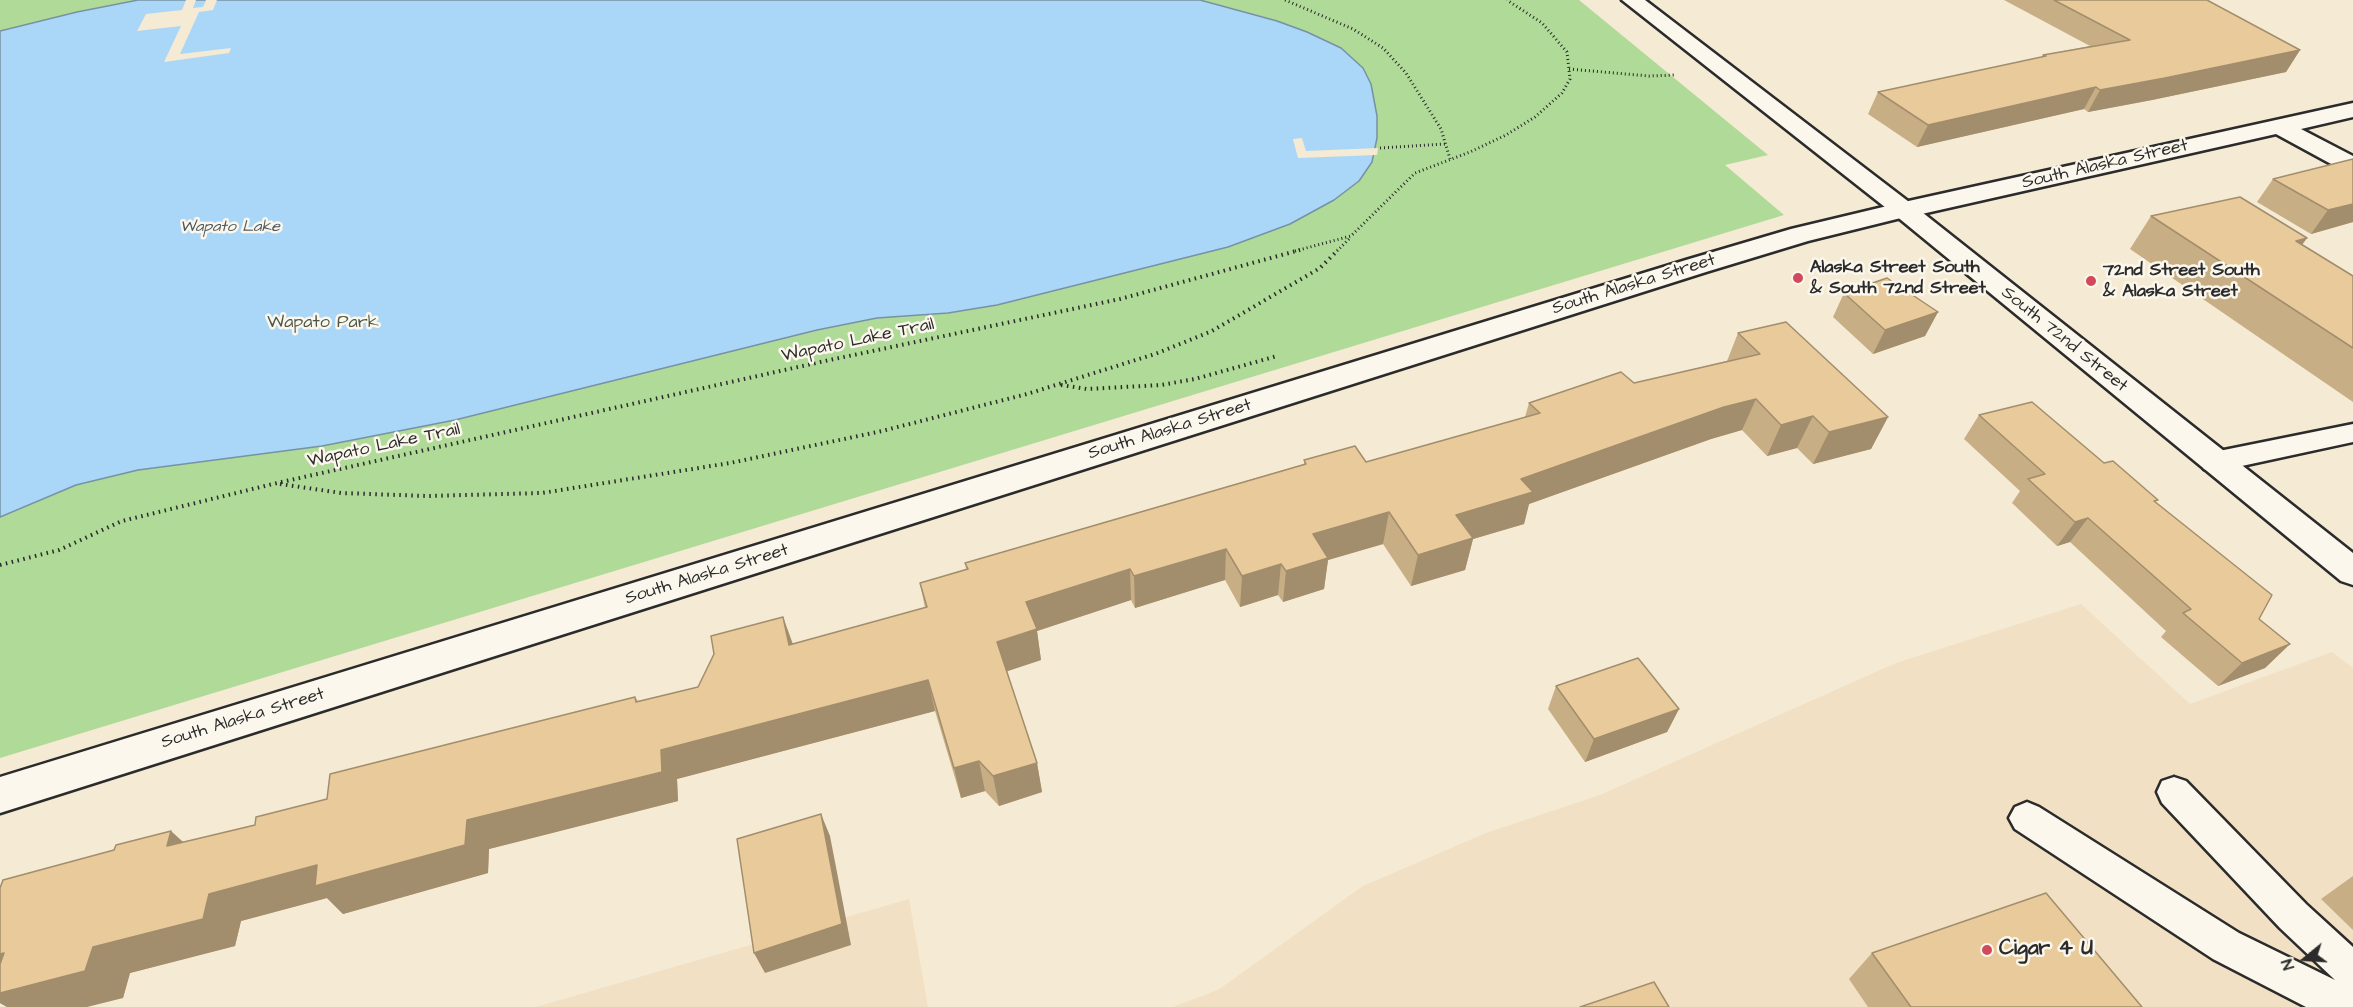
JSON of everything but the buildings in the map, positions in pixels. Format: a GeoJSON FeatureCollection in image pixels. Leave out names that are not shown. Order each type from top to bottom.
{"type":"FeatureCollection","features":[{"type":"Feature","properties":{"kind":"street","name":"South 72nd Street"},"geometry":{"type":"LineString","coordinates":[[1632,0],[1904,210],[2353,572]]}},
{"type":"Feature","properties":{"kind":"street","name":"South Alaska Street"},"geometry":{"type":"LineString","coordinates":[[0,795],[1800,235],[2353,110]]}},
{"type":"Feature","properties":{"kind":"street"},"geometry":{"type":"LineString","coordinates":[[2278,126],[2353,166]]}},
{"type":"Feature","properties":{"kind":"lane"},"geometry":{"type":"LineString","coordinates":[[2214,462],[2353,433]]}},
{"type":"Feature","properties":{"kind":"lane"},"geometry":{"type":"LineString","coordinates":[[2174,792],[2293,916],[2343,964],[2353,969]]}},
{"type":"Feature","properties":{"kind":"lane"},"geometry":{"type":"LineString","coordinates":[[2027,818],[2226,945],[2317,992],[2353,1007]]}},
{"type":"Feature","properties":{"kind":"path"},"geometry":{"type":"LineString","coordinates":[[1285,0],[1353,29],[1383,48],[1406,73],[1441,129],[1450,159]]}},
{"type":"Feature","properties":{"kind":"path"},"geometry":{"type":"LineString","coordinates":[[1507,0],[1530,13],[1551,31],[1567,52],[1569,69],[1649,76],[1680,75]]}},
{"type":"Feature","properties":{"kind":"path","name":"Wapato Lake Trail"},"geometry":{"type":"LineString","coordinates":[[0,565],[59,550],[122,521],[277,483],[825,361],[1120,299],[1352,236],[1415,173],[1490,144],[1535,117],[1562,93],[1570,79],[1569,69]]}},
{"type":"Feature","properties":{"kind":"path"},"geometry":{"type":"LineString","coordinates":[[1380,148],[1446,144]]}},
{"type":"Feature","properties":{"kind":"path"},"geometry":{"type":"LineString","coordinates":[[277,483],[352,494],[427,496],[542,493],[730,463],[882,431],[1037,391],[1155,354],[1212,331],[1278,290],[1320,268],[1352,236]]}},
{"type":"Feature","properties":{"kind":"shaded area"},"geometry":{"type":"Polygon","coordinates":[[[2081,604],[2190,704],[2332,652],[2353,668],[2353,1007],[1173,1007],[1218,990],[1363,886],[1486,833],[1600,795],[1896,663],[2081,604]]]}},
{"type":"Feature","properties":{"kind":"shaded area"},"geometry":{"type":"Polygon","coordinates":[[[909,899],[928,1007],[536,1007],[909,899]]]}},
{"type":"Feature","properties":{"kind":"green space","name":"Wapato Park"},"geometry":{"type":"Polygon","coordinates":[[[0,0],[1579,0],[1768,155],[1725,165],[1784,215],[0,758],[0,0]]]}},
{"type":"Feature","properties":{"kind":"water","name":"Wapato Lake"},"geometry":{"type":"Polygon","coordinates":[[[138,0],[1200,0],[1277,21],[1341,48],[1363,68],[1371,84],[1377,116],[1377,138],[1372,162],[1359,181],[1334,200],[1290,224],[1228,247],[997,305],[948,313],[877,318],[817,330],[455,420],[322,446],[138,470],[76,485],[0,517],[0,31],[138,0]]]}},
{"type":"Feature","properties":{"kind":"pier"},"geometry":{"type":"Polygon","coordinates":[[[186,0],[196,0],[193,8],[203,7],[206,0],[217,0],[213,10],[199,12],[180,54],[231,48],[229,53],[164,62],[181,26],[137,31],[146,14],[182,10],[186,0]]]}},
{"type":"Feature","properties":{"kind":"pier"},"geometry":{"type":"Polygon","coordinates":[[[1302,138],[1306,151],[1378,148],[1377,155],[1298,158],[1293,139],[1302,138]]]}},
{"type":"Feature","properties":{"kind":"place","name":"Alaska Street South & South 72nd Street"},"geometry":{"type":"Point","coordinates":[1798,278]}},
{"type":"Feature","properties":{"kind":"place","name":"72nd Street South & Alaska Street"},"geometry":{"type":"Point","coordinates":[2091,281]}},
{"type":"Feature","properties":{"kind":"place","name":"Cigar 4 U"},"geometry":{"type":"Point","coordinates":[1987,950]}}]}
